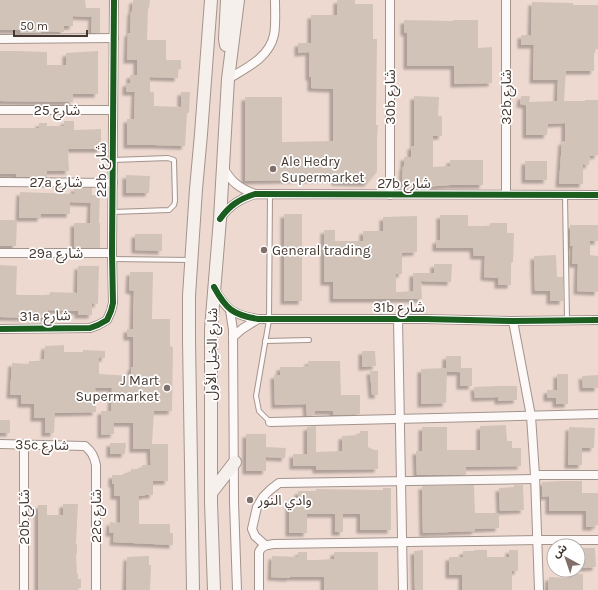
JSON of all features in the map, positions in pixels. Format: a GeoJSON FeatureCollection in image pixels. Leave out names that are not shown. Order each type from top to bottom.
{"type":"FeatureCollection","features":[{"type":"Feature","properties":{"kind":"main road"},"geometry":{"type":"LineString","coordinates":[[227,0],[225,43],[231,52]]}},
{"type":"Feature","properties":{"kind":"main road","name":"شارع الخيل الأول"},"geometry":{"type":"LineString","coordinates":[[214,590],[211,493],[210,343],[220,219],[228,79],[238,0]]}},
{"type":"Feature","properties":{"kind":"main road","name":"شارع الخيل الأول"},"geometry":{"type":"LineString","coordinates":[[193,590],[189,296],[210,3]]}},
{"type":"Feature","properties":{"kind":"main road"},"geometry":{"type":"LineString","coordinates":[[211,493],[235,462]]}},
{"type":"Feature","properties":{"kind":"street","name":"22b شارع"},"geometry":{"type":"LineString","coordinates":[[90,328],[98,326],[107,320],[113,303],[112,212],[114,0]]}},
{"type":"Feature","properties":{"kind":"street"},"geometry":{"type":"LineString","coordinates":[[228,79],[260,59],[267,52],[275,33],[275,0]]}},
{"type":"Feature","properties":{"kind":"street","name":"30b شارع"},"geometry":{"type":"LineString","coordinates":[[390,0],[390,195]]}},
{"type":"Feature","properties":{"kind":"street","name":"32b شارع"},"geometry":{"type":"LineString","coordinates":[[506,0],[506,194]]}},
{"type":"Feature","properties":{"kind":"street"},"geometry":{"type":"LineString","coordinates":[[0,39],[114,38]]}},
{"type":"Feature","properties":{"kind":"street","name":"شارع 25"},"geometry":{"type":"LineString","coordinates":[[0,110],[113,110]]}},
{"type":"Feature","properties":{"kind":"street","name":"27b شارع"},"geometry":{"type":"LineString","coordinates":[[223,167],[228,176],[236,184],[255,194]]}},
{"type":"Feature","properties":{"kind":"street","name":"27a شارع"},"geometry":{"type":"LineString","coordinates":[[0,182],[113,182]]}},
{"type":"Feature","properties":{"kind":"street","name":"27b شارع"},"geometry":{"type":"LineString","coordinates":[[220,219],[231,205],[242,198],[255,194],[598,195]]}},
{"type":"Feature","properties":{"kind":"street","name":"29a شارع"},"geometry":{"type":"LineString","coordinates":[[0,253],[112,256]]}},
{"type":"Feature","properties":{"kind":"street"},"geometry":{"type":"LineString","coordinates":[[214,287],[224,304],[230,310],[232,323],[235,462],[234,502],[237,590]]}},
{"type":"Feature","properties":{"kind":"street","name":"31b شارع"},"geometry":{"type":"LineString","coordinates":[[230,310],[245,317],[269,320],[598,320]]}},
{"type":"Feature","properties":{"kind":"street"},"geometry":{"type":"LineString","coordinates":[[233,337],[242,329],[258,319]]}},
{"type":"Feature","properties":{"kind":"street"},"geometry":{"type":"LineString","coordinates":[[398,319],[404,590]]}},
{"type":"Feature","properties":{"kind":"street"},"geometry":{"type":"LineString","coordinates":[[513,321],[531,416],[538,540],[539,590]]}},
{"type":"Feature","properties":{"kind":"street","name":"31a شارع"},"geometry":{"type":"LineString","coordinates":[[0,329],[90,328]]}},
{"type":"Feature","properties":{"kind":"street"},"geometry":{"type":"LineString","coordinates":[[270,422],[598,414]]}},
{"type":"Feature","properties":{"kind":"street","name":"35c شارع"},"geometry":{"type":"LineString","coordinates":[[0,444],[85,446]]}},
{"type":"Feature","properties":{"kind":"street","name":"20b شارع"},"geometry":{"type":"LineString","coordinates":[[24,445],[24,590]]}},
{"type":"Feature","properties":{"kind":"street","name":"22c شارع"},"geometry":{"type":"LineString","coordinates":[[85,446],[91,451],[96,465],[96,590]]}},
{"type":"Feature","properties":{"kind":"street"},"geometry":{"type":"LineString","coordinates":[[265,545],[255,536],[252,528],[257,507],[263,497],[279,483],[598,475]]}},
{"type":"Feature","properties":{"kind":"street"},"geometry":{"type":"LineString","coordinates":[[259,590],[259,552],[265,545],[598,540]]}},
{"type":"Feature","properties":{"kind":"lane"},"geometry":{"type":"LineString","coordinates":[[112,212],[170,210],[175,201],[174,160],[168,158],[113,160]]}},
{"type":"Feature","properties":{"kind":"lane"},"geometry":{"type":"LineString","coordinates":[[270,194],[269,320],[256,396],[259,411],[270,422]]}},
{"type":"Feature","properties":{"kind":"lane"},"geometry":{"type":"LineString","coordinates":[[565,195],[567,320]]}},
{"type":"Feature","properties":{"kind":"lane"},"geometry":{"type":"LineString","coordinates":[[112,256],[191,260]]}},
{"type":"Feature","properties":{"kind":"lane"},"geometry":{"type":"LineString","coordinates":[[266,341],[309,340]]}},
{"type":"Feature","properties":{"kind":"building"},"geometry":{"type":"Polygon","coordinates":[[[0,0],[85,0],[86,8],[100,8],[100,33],[91,33],[92,17],[73,16],[73,26],[64,26],[64,32],[41,31],[41,33],[20,33],[20,30],[0,30],[0,0]]]}},
{"type":"Feature","properties":{"kind":"building"},"geometry":{"type":"Polygon","coordinates":[[[133,0],[150,0],[148,8],[147,40],[166,40],[166,60],[181,60],[181,69],[178,69],[178,78],[150,77],[150,92],[154,92],[154,106],[181,107],[181,92],[190,92],[185,146],[127,145],[127,119],[134,119],[135,92],[126,92],[126,83],[130,83],[130,75],[137,75],[137,60],[127,60],[128,33],[130,33],[133,0]]]}},
{"type":"Feature","properties":{"kind":"building"},"geometry":{"type":"Polygon","coordinates":[[[337,0],[355,0],[355,4],[373,4],[373,39],[377,39],[377,172],[367,183],[335,182],[335,179],[245,181],[245,97],[282,97],[282,142],[333,141],[333,89],[311,88],[311,77],[309,77],[309,52],[298,53],[298,43],[311,43],[311,15],[337,15],[337,0]]]}},
{"type":"Feature","properties":{"kind":"building"},"geometry":{"type":"Polygon","coordinates":[[[532,2],[598,5],[598,49],[594,49],[594,71],[566,71],[564,101],[598,100],[598,155],[590,156],[589,165],[583,164],[583,184],[559,184],[562,141],[565,142],[565,123],[548,124],[547,135],[526,135],[526,105],[520,104],[521,96],[530,96],[529,102],[557,101],[558,80],[533,80],[534,45],[521,45],[521,35],[531,35],[532,2]]]}},
{"type":"Feature","properties":{"kind":"building"},"geometry":{"type":"Polygon","coordinates":[[[404,20],[478,20],[478,48],[492,47],[492,83],[454,84],[454,66],[407,66],[407,33],[404,32],[404,20]]]}},
{"type":"Feature","properties":{"kind":"building"},"geometry":{"type":"Polygon","coordinates":[[[0,51],[47,52],[47,65],[66,65],[66,53],[98,51],[98,94],[73,94],[73,102],[0,101],[0,51]]]}},
{"type":"Feature","properties":{"kind":"building"},"geometry":{"type":"Polygon","coordinates":[[[414,96],[439,97],[438,116],[442,116],[442,136],[433,136],[433,167],[450,166],[450,160],[483,160],[483,185],[422,187],[422,184],[402,184],[404,157],[411,157],[411,146],[414,146],[414,96]]]}},
{"type":"Feature","properties":{"kind":"building"},"geometry":{"type":"Polygon","coordinates":[[[64,121],[74,121],[74,130],[101,129],[101,149],[68,149],[69,171],[47,171],[47,177],[16,177],[16,174],[0,174],[0,128],[39,128],[39,123],[47,123],[47,126],[64,126],[64,121]]]}},
{"type":"Feature","properties":{"kind":"building"},"geometry":{"type":"Polygon","coordinates":[[[525,161],[547,161],[547,180],[525,180],[525,161]]]}},
{"type":"Feature","properties":{"kind":"building"},"geometry":{"type":"Polygon","coordinates":[[[126,175],[150,176],[149,193],[126,193],[126,175]]]}},
{"type":"Feature","properties":{"kind":"building"},"geometry":{"type":"Polygon","coordinates":[[[74,188],[92,188],[92,195],[100,195],[100,248],[74,248],[74,223],[90,223],[91,203],[70,202],[70,214],[41,214],[41,218],[19,218],[20,192],[74,194],[74,188]]]}},
{"type":"Feature","properties":{"kind":"building"},"geometry":{"type":"Polygon","coordinates":[[[284,214],[302,214],[302,301],[284,301],[284,214]]]}},
{"type":"Feature","properties":{"kind":"building"},"geometry":{"type":"Polygon","coordinates":[[[440,215],[468,215],[468,226],[490,226],[490,223],[507,223],[507,233],[514,233],[513,262],[511,263],[511,285],[498,285],[498,278],[484,277],[485,256],[474,256],[473,248],[436,248],[436,240],[440,240],[440,215]]]}},
{"type":"Feature","properties":{"kind":"building"},"geometry":{"type":"Polygon","coordinates":[[[417,216],[417,252],[402,253],[402,274],[396,274],[396,292],[413,291],[413,273],[434,273],[434,264],[452,264],[451,282],[421,281],[422,299],[333,299],[333,282],[324,282],[324,230],[335,230],[335,241],[363,241],[363,231],[383,231],[383,217],[417,216]]]}},
{"type":"Feature","properties":{"kind":"building"},"geometry":{"type":"Polygon","coordinates":[[[0,220],[17,220],[16,246],[0,246],[0,220]]]}},
{"type":"Feature","properties":{"kind":"building"},"geometry":{"type":"Polygon","coordinates":[[[570,225],[598,225],[598,241],[590,241],[590,255],[598,256],[598,292],[577,291],[578,264],[572,264],[573,246],[570,246],[570,225]]]}},
{"type":"Feature","properties":{"kind":"building"},"geometry":{"type":"Polygon","coordinates":[[[135,234],[162,234],[162,251],[135,250],[135,234]]]}},
{"type":"Feature","properties":{"kind":"building"},"geometry":{"type":"Polygon","coordinates":[[[556,255],[557,277],[563,277],[563,301],[550,301],[550,291],[535,291],[534,256],[556,255]]]}},
{"type":"Feature","properties":{"kind":"building"},"geometry":{"type":"Polygon","coordinates":[[[0,265],[17,266],[17,295],[50,295],[50,292],[77,293],[78,266],[99,266],[98,304],[92,303],[92,315],[78,315],[78,311],[48,310],[48,318],[0,317],[0,265]]]}},
{"type":"Feature","properties":{"kind":"building"},"geometry":{"type":"Polygon","coordinates":[[[130,272],[153,272],[152,319],[170,319],[170,346],[173,347],[172,411],[154,411],[152,444],[168,444],[168,481],[153,481],[153,495],[139,496],[139,524],[170,524],[170,533],[173,533],[173,545],[113,542],[114,533],[109,533],[110,522],[120,523],[120,496],[114,496],[112,475],[131,473],[131,469],[142,469],[142,465],[151,465],[150,449],[133,449],[133,423],[114,423],[114,434],[101,435],[101,411],[111,411],[112,388],[95,388],[96,412],[55,413],[54,433],[45,433],[45,418],[34,418],[34,404],[21,404],[21,395],[10,395],[12,363],[29,364],[29,361],[40,361],[40,359],[44,359],[45,346],[64,345],[64,352],[83,352],[83,350],[105,351],[105,358],[99,358],[99,374],[131,376],[131,367],[133,367],[133,337],[127,337],[127,329],[133,329],[134,291],[129,290],[130,272]]]}},
{"type":"Feature","properties":{"kind":"building"},"geometry":{"type":"Polygon","coordinates":[[[362,351],[375,351],[376,366],[362,367],[362,351]]]}},
{"type":"Feature","properties":{"kind":"building"},"geometry":{"type":"Polygon","coordinates":[[[446,356],[461,356],[461,368],[472,368],[472,386],[460,386],[460,372],[447,372],[446,403],[421,404],[421,369],[446,368],[446,356]]]}},
{"type":"Feature","properties":{"kind":"building"},"geometry":{"type":"Polygon","coordinates":[[[308,361],[340,361],[341,395],[360,395],[360,414],[333,415],[333,411],[315,411],[315,415],[307,416],[306,404],[275,405],[274,375],[280,375],[280,367],[304,367],[308,366],[308,361]]]}},
{"type":"Feature","properties":{"kind":"building"},"geometry":{"type":"Polygon","coordinates":[[[370,371],[378,371],[378,395],[372,395],[370,371]]]}},
{"type":"Feature","properties":{"kind":"building"},"geometry":{"type":"Polygon","coordinates":[[[557,374],[568,374],[568,404],[556,404],[556,398],[547,398],[547,390],[557,390],[557,374]]]}},
{"type":"Feature","properties":{"kind":"building"},"geometry":{"type":"Polygon","coordinates":[[[598,375],[598,388],[583,388],[582,376],[598,375]]]}},
{"type":"Feature","properties":{"kind":"building"},"geometry":{"type":"Polygon","coordinates":[[[517,386],[517,400],[498,401],[498,397],[475,398],[474,387],[517,386]]]}},
{"type":"Feature","properties":{"kind":"building"},"geometry":{"type":"Polygon","coordinates":[[[0,420],[10,420],[10,433],[0,433],[0,420]]]}},
{"type":"Feature","properties":{"kind":"building"},"geometry":{"type":"Polygon","coordinates":[[[506,425],[507,441],[512,441],[512,448],[521,448],[521,466],[466,467],[466,475],[417,475],[416,451],[422,451],[422,427],[447,427],[447,450],[480,450],[480,426],[506,425]]]}},
{"type":"Feature","properties":{"kind":"building"},"geometry":{"type":"Polygon","coordinates":[[[316,426],[316,452],[342,451],[342,436],[360,435],[360,431],[368,431],[368,447],[378,450],[378,469],[316,470],[316,466],[293,466],[293,454],[307,454],[307,427],[316,426]]]}},
{"type":"Feature","properties":{"kind":"building"},"geometry":{"type":"Polygon","coordinates":[[[569,427],[595,428],[594,448],[582,448],[582,465],[568,465],[569,427]]]}},
{"type":"Feature","properties":{"kind":"building"},"geometry":{"type":"Polygon","coordinates":[[[246,434],[266,434],[266,447],[286,448],[285,458],[266,457],[266,471],[246,471],[246,434]]]}},
{"type":"Feature","properties":{"kind":"building"},"geometry":{"type":"Polygon","coordinates":[[[110,443],[126,443],[125,454],[110,454],[110,443]]]}},
{"type":"Feature","properties":{"kind":"building"},"geometry":{"type":"Polygon","coordinates":[[[582,481],[582,493],[598,493],[598,525],[595,525],[595,527],[586,527],[586,511],[549,511],[549,496],[542,497],[542,482],[582,481]]]}},
{"type":"Feature","properties":{"kind":"building"},"geometry":{"type":"Polygon","coordinates":[[[474,485],[475,513],[499,513],[499,528],[475,529],[475,531],[423,533],[422,486],[474,485]]]}},
{"type":"Feature","properties":{"kind":"building"},"geometry":{"type":"Polygon","coordinates":[[[514,485],[523,485],[524,510],[500,511],[499,488],[514,487],[514,485]]]}},
{"type":"Feature","properties":{"kind":"building"},"geometry":{"type":"Polygon","coordinates":[[[383,488],[391,488],[391,530],[360,530],[360,514],[343,514],[343,532],[335,532],[335,514],[307,514],[307,533],[289,533],[289,498],[298,498],[298,491],[316,491],[316,489],[383,490],[383,488]]]}},
{"type":"Feature","properties":{"kind":"building"},"geometry":{"type":"Polygon","coordinates":[[[63,504],[78,504],[76,554],[77,574],[78,579],[81,579],[81,588],[78,588],[78,590],[38,590],[38,505],[47,505],[47,515],[63,515],[63,504]]]}},
{"type":"Feature","properties":{"kind":"building"},"geometry":{"type":"Polygon","coordinates":[[[586,548],[595,548],[596,567],[586,568],[586,548]]]}},
{"type":"Feature","properties":{"kind":"building"},"geometry":{"type":"Polygon","coordinates":[[[423,550],[423,590],[415,590],[414,551],[423,550]]]}},
{"type":"Feature","properties":{"kind":"building"},"geometry":{"type":"Polygon","coordinates":[[[487,550],[487,557],[509,557],[509,550],[518,550],[518,571],[512,571],[512,590],[462,590],[462,575],[449,575],[449,557],[463,557],[463,551],[487,550]]]}},
{"type":"Feature","properties":{"kind":"building"},"geometry":{"type":"Polygon","coordinates":[[[298,552],[307,552],[307,560],[315,560],[334,559],[334,552],[378,552],[378,590],[324,590],[324,577],[271,577],[272,556],[298,557],[298,552]]]}},
{"type":"Feature","properties":{"kind":"building"},"geometry":{"type":"Polygon","coordinates":[[[149,556],[149,565],[151,565],[150,590],[126,590],[127,557],[149,556]]]}},
{"type":"Feature","properties":{"kind":"building"},"geometry":{"type":"Polygon","coordinates":[[[549,578],[583,578],[583,590],[548,590],[549,578]]]}},
{"type":"Feature","properties":{"kind":"cycle path"},"geometry":{"type":"LineString","coordinates":[[0,329],[90,328],[107,320],[111,311],[113,303],[114,0]]}},
{"type":"Feature","properties":{"kind":"cycle path"},"geometry":{"type":"LineString","coordinates":[[220,219],[227,210],[235,204],[244,198],[255,194],[598,195]]}},
{"type":"Feature","properties":{"kind":"cycle path"},"geometry":{"type":"LineString","coordinates":[[214,287],[222,301],[231,310],[236,313],[258,319],[425,319],[513,321],[598,320]]}},
{"type":"Feature","properties":{"kind":"place","name":"Ale Hedry Supermarket"},"geometry":{"type":"Point","coordinates":[273,169]}},
{"type":"Feature","properties":{"kind":"place","name":"General trading"},"geometry":{"type":"Point","coordinates":[264,250]}},
{"type":"Feature","properties":{"kind":"place","name":"J Mart Supermarket"},"geometry":{"type":"Point","coordinates":[167,388]}},
{"type":"Feature","properties":{"kind":"place","name":"وادي النور"},"geometry":{"type":"Point","coordinates":[250,500]}}]}
